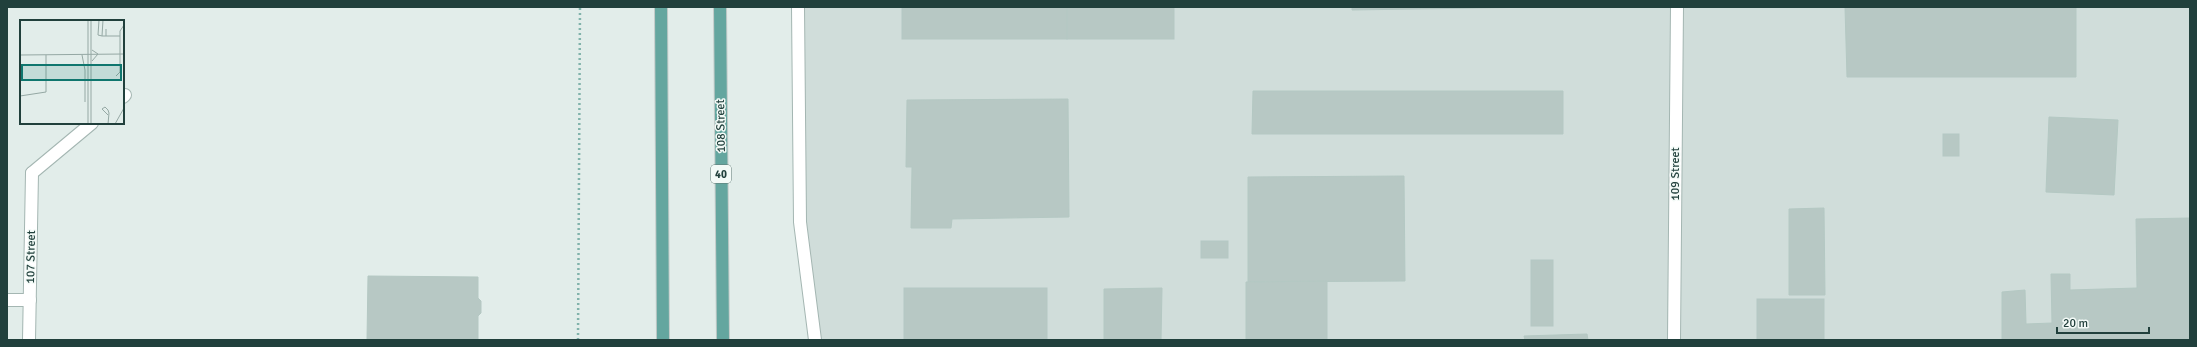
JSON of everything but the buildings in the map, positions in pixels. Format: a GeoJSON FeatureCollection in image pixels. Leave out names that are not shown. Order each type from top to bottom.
{"type":"FeatureCollection","features":[{"type":"Feature","properties":{"kind":"main road"},"geometry":{"type":"LineString","coordinates":[[661,7],[663,340]]}},
{"type":"Feature","properties":{"kind":"main road","name":"108 Street"},"geometry":{"type":"LineString","coordinates":[[720,7],[723,340]]}},
{"type":"Feature","properties":{"kind":"street"},"geometry":{"type":"LineString","coordinates":[[798,7],[800,222],[815,340]]}},
{"type":"Feature","properties":{"kind":"street","name":"109 Street"},"geometry":{"type":"LineString","coordinates":[[1674,340],[1676,7]]}},
{"type":"Feature","properties":{"kind":"street","name":"107 Street"},"geometry":{"type":"LineString","coordinates":[[29,340],[32,173],[91,124]]}},
{"type":"Feature","properties":{"kind":"street"},"geometry":{"type":"LineString","coordinates":[[7,300],[30,300]]}},
{"type":"Feature","properties":{"kind":"path"},"geometry":{"type":"LineString","coordinates":[[578,340],[580,7]]}},
{"type":"Feature","properties":{"kind":"shaded area"},"geometry":{"type":"Polygon","coordinates":[[[798,7],[2190,7],[2190,340],[815,340],[800,222],[798,7]]]}}]}
